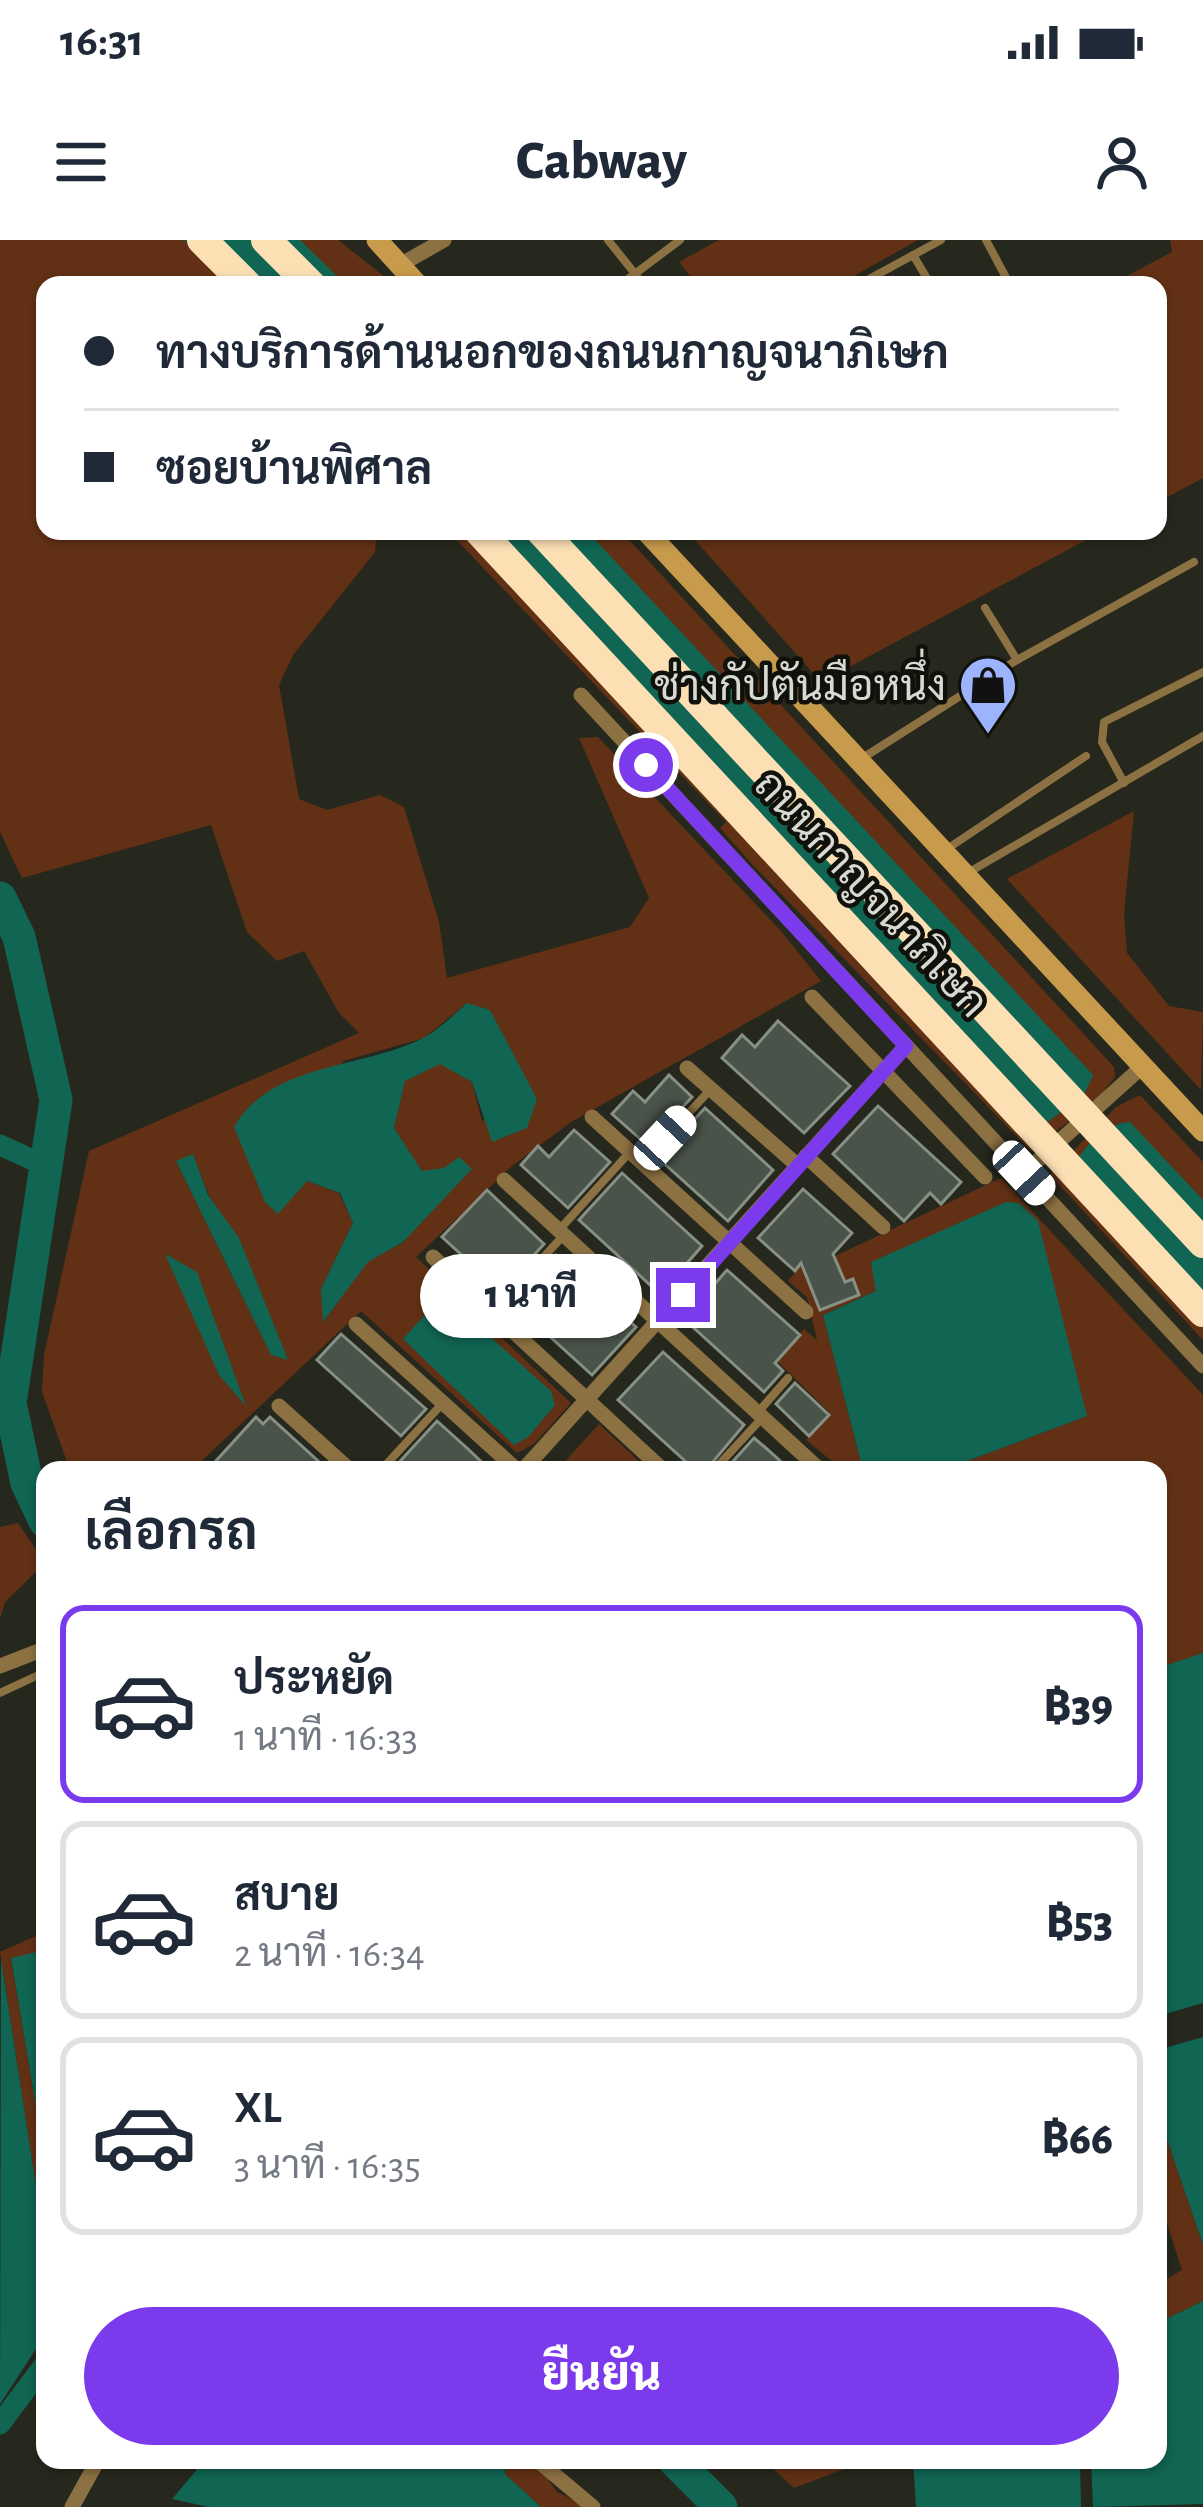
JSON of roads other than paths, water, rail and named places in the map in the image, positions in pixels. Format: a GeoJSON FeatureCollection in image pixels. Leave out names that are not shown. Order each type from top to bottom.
{"type":"FeatureCollection","features":[{"type":"Feature","properties":{"kind":"highway"},"geometry":{"type":"LineString","coordinates":[[202,240],[238,276]]}},
{"type":"Feature","properties":{"kind":"highway"},"geometry":{"type":"LineString","coordinates":[[266,240],[302,276]]}},
{"type":"Feature","properties":{"kind":"highway","name":"ถนนกาญจนาภิเษก"},"geometry":{"type":"LineString","coordinates":[[487,540],[1203,1312]]}},
{"type":"Feature","properties":{"kind":"highway","name":"ถนนกาญจนาภิเษก"},"geometry":{"type":"LineString","coordinates":[[549,540],[1203,1243]]}},
{"type":"Feature","properties":{"kind":"main road"},"geometry":{"type":"LineString","coordinates":[[376,240],[410,276]]}},
{"type":"Feature","properties":{"kind":"main road"},"geometry":{"type":"LineString","coordinates":[[654,540],[1203,1131]]}},
{"type":"Feature","properties":{"kind":"street"},"geometry":{"type":"LineString","coordinates":[[400,265],[445,240]]}},
{"type":"Feature","properties":{"kind":"street"},"geometry":{"type":"LineString","coordinates":[[581,694],[1203,1366]]}},
{"type":"Feature","properties":{"kind":"street"},"geometry":{"type":"LineString","coordinates":[[812,998],[986,1177]]}},
{"type":"Feature","properties":{"kind":"street"},"geometry":{"type":"LineString","coordinates":[[529,1461],[589,1401],[906,1046]]}},
{"type":"Feature","properties":{"kind":"street"},"geometry":{"type":"LineString","coordinates":[[1024,1173],[1143,1066]]}},
{"type":"Feature","properties":{"kind":"street"},"geometry":{"type":"LineString","coordinates":[[687,1067],[883,1227]]}},
{"type":"Feature","properties":{"kind":"street"},"geometry":{"type":"LineString","coordinates":[[592,1117],[806,1312]]}},
{"type":"Feature","properties":{"kind":"street"},"geometry":{"type":"LineString","coordinates":[[504,1180],[810,1461]]}},
{"type":"Feature","properties":{"kind":"street"},"geometry":{"type":"LineString","coordinates":[[433,1257],[654,1461]]}},
{"type":"Feature","properties":{"kind":"street"},"geometry":{"type":"LineString","coordinates":[[356,1324],[510,1461]]}},
{"type":"Feature","properties":{"kind":"street"},"geometry":{"type":"LineString","coordinates":[[279,1406],[340,1461]]}},
{"type":"Feature","properties":{"kind":"street"},"geometry":{"type":"LineString","coordinates":[[0,1666],[36,1651]]}},
{"type":"Feature","properties":{"kind":"street"},"geometry":{"type":"LineString","coordinates":[[72,2507],[93,2469]]}},
{"type":"Feature","properties":{"kind":"street"},"geometry":{"type":"LineString","coordinates":[[549,2469],[593,2507]]}},
{"type":"Feature","properties":{"kind":"lane"},"geometry":{"type":"LineString","coordinates":[[608,240],[637,276]]}},
{"type":"Feature","properties":{"kind":"lane"},"geometry":{"type":"LineString","coordinates":[[631,276],[680,240]]}},
{"type":"Feature","properties":{"kind":"lane"},"geometry":{"type":"LineString","coordinates":[[874,276],[940,240]]}},
{"type":"Feature","properties":{"kind":"lane"},"geometry":{"type":"LineString","coordinates":[[986,240],[1005,276]]}},
{"type":"Feature","properties":{"kind":"lane"},"geometry":{"type":"LineString","coordinates":[[913,255],[926,276]]}},
{"type":"Feature","properties":{"kind":"lane"},"geometry":{"type":"LineString","coordinates":[[860,759],[1017,660],[1194,562]]}},
{"type":"Feature","properties":{"kind":"lane"},"geometry":{"type":"LineString","coordinates":[[985,608],[1017,660]]}},
{"type":"Feature","properties":{"kind":"lane"},"geometry":{"type":"LineString","coordinates":[[1124,782],[1102,742],[1103,722],[1203,672]]}},
{"type":"Feature","properties":{"kind":"lane"},"geometry":{"type":"LineString","coordinates":[[965,875],[1203,736]]}},
{"type":"Feature","properties":{"kind":"lane"},"geometry":{"type":"LineString","coordinates":[[943,852],[1086,756]]}},
{"type":"Feature","properties":{"kind":"lane"},"geometry":{"type":"LineString","coordinates":[[493,1312],[561,1232],[711,1089]]}},
{"type":"Feature","properties":{"kind":"lane"},"geometry":{"type":"LineString","coordinates":[[722,1461],[788,1378]]}},
{"type":"Feature","properties":{"kind":"lane"},"geometry":{"type":"LineString","coordinates":[[389,1461],[443,1403]]}},
{"type":"Feature","properties":{"kind":"lane"},"geometry":{"type":"LineString","coordinates":[[0,1693],[36,1676]]}},
{"type":"Feature","properties":{"kind":"water"},"geometry":{"type":"Polygon","coordinates":[[[184,240],[300,240],[337,276],[220,276],[184,240]]]}},
{"type":"Feature","properties":{"kind":"water"},"geometry":{"type":"Polygon","coordinates":[[[467,540],[595,540],[1093,1075],[1084,1095],[1027,1137],[467,540]]]}},
{"type":"Feature","properties":{"kind":"water"},"geometry":{"type":"Polygon","coordinates":[[[467,1003],[490,1010],[537,1099],[527,1128],[492,1142],[472,1082],[440,1064],[405,1081],[394,1128],[422,1171],[444,1168],[459,1157],[472,1169],[403,1242],[368,1262],[323,1322],[321,1289],[353,1223],[340,1193],[307,1181],[278,1214],[265,1202],[234,1127],[271,1090],[294,1078],[423,1038],[467,1003]]]}},
{"type":"Feature","properties":{"kind":"water"},"geometry":{"type":"Polygon","coordinates":[[[1130,1122],[1203,1200],[1203,1327],[1065,1179],[1099,1134],[1130,1122]]]}},
{"type":"Feature","properties":{"kind":"water"},"geometry":{"type":"Polygon","coordinates":[[[193,1154],[208,1195],[239,1238],[288,1360],[271,1355],[176,1161],[193,1154]]]}},
{"type":"Feature","properties":{"kind":"water"},"geometry":{"type":"Polygon","coordinates":[[[1006,1202],[1019,1203],[1038,1221],[1087,1416],[967,1461],[861,1461],[823,1315],[876,1291],[871,1262],[1006,1202]]]}},
{"type":"Feature","properties":{"kind":"water"},"geometry":{"type":"Polygon","coordinates":[[[165,1254],[197,1272],[246,1406],[219,1375],[165,1254]]]}},
{"type":"Feature","properties":{"kind":"water"},"geometry":{"type":"Polygon","coordinates":[[[443,1295],[551,1391],[555,1405],[528,1437],[514,1445],[403,1339],[443,1295]]]}},
{"type":"Feature","properties":{"kind":"water"},"geometry":{"type":"Polygon","coordinates":[[[1203,1653],[1203,2003],[1167,2013],[1167,1665],[1203,1653]]]}},
{"type":"Feature","properties":{"kind":"water"},"geometry":{"type":"Polygon","coordinates":[[[36,1952],[36,2107],[11,1958],[36,1952]]]}},
{"type":"Feature","properties":{"kind":"water"},"geometry":{"type":"Polygon","coordinates":[[[1,1959],[36,2186],[36,2349],[0,2404],[1,1959]]]}},
{"type":"Feature","properties":{"kind":"water"},"geometry":{"type":"Polygon","coordinates":[[[1203,2037],[1203,2245],[1167,2139],[1167,2047],[1203,2037]]]}},
{"type":"Feature","properties":{"kind":"water"},"geometry":{"type":"Polygon","coordinates":[[[1203,2301],[1203,2504],[1093,2507],[1091,2469],[1167,2469],[1167,2319],[1203,2301]]]}},
{"type":"Feature","properties":{"kind":"water"},"geometry":{"type":"Polygon","coordinates":[[[197,2469],[504,2469],[541,2507],[209,2507],[172,2499],[197,2469]]]}},
{"type":"Feature","properties":{"kind":"water"},"geometry":{"type":"Polygon","coordinates":[[[914,2469],[1080,2469],[1081,2507],[916,2507],[914,2469]]]}},
{"type":"Feature","properties":{"kind":"waterway"},"geometry":{"type":"LineString","coordinates":[[0,898],[19,937],[56,1100],[10,1403],[27,1483],[36,1502]]}},
{"type":"Feature","properties":{"kind":"waterway"},"geometry":{"type":"LineString","coordinates":[[0,1145],[46,1166]]}},
{"type":"Feature","properties":{"kind":"waterway"},"geometry":{"type":"LineString","coordinates":[[0,2424],[36,2376]]}},
{"type":"Feature","properties":{"kind":"waterway"},"geometry":{"type":"LineString","coordinates":[[683,2469],[721,2507]]}},
{"type":"Feature","properties":{"kind":"place","name":"ช่างกัปตันมือหนึ่ง"},"geometry":{"type":"Point","coordinates":[988,736]}}]}
